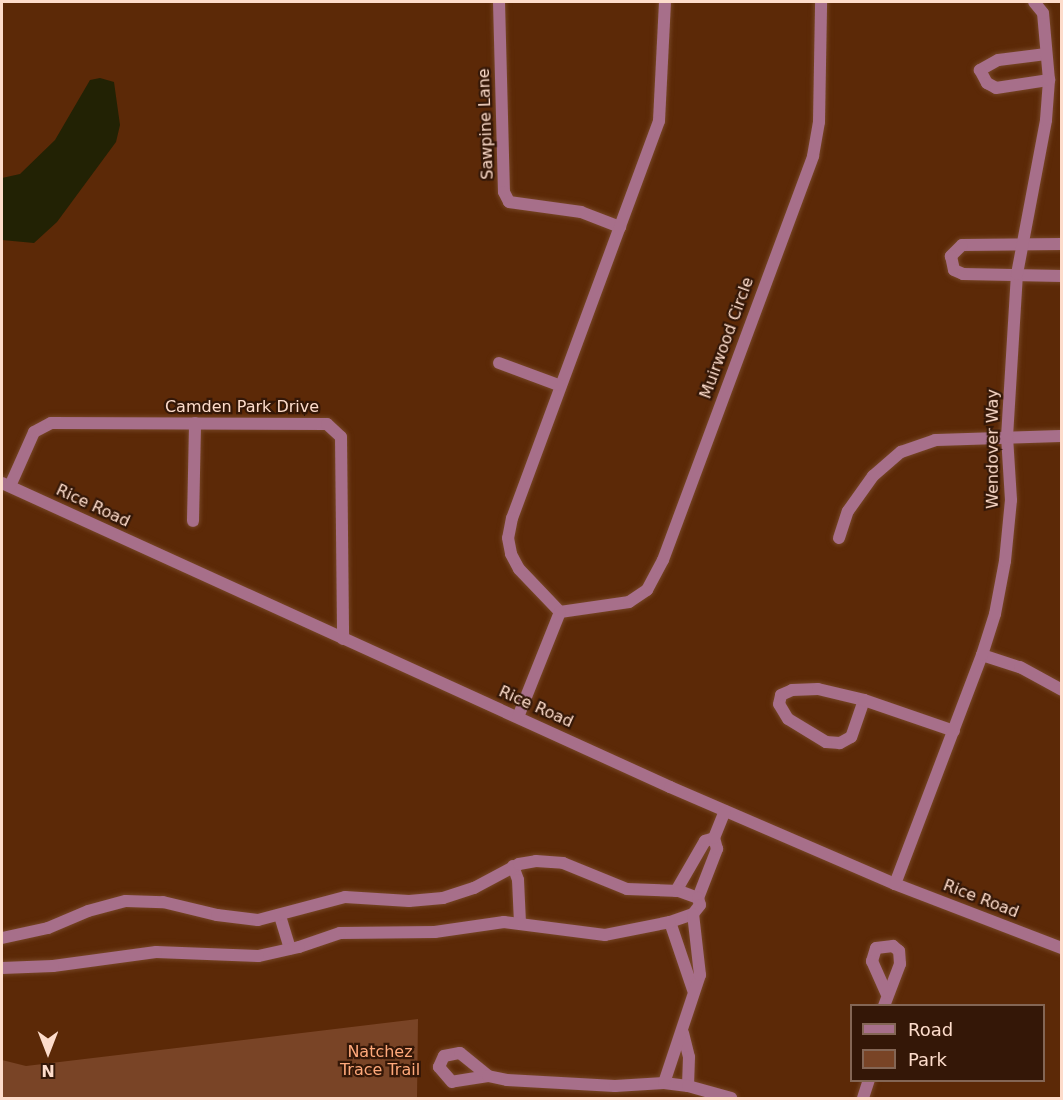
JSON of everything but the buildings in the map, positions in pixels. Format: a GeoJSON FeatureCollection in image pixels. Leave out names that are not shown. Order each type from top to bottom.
{"type":"FeatureCollection","features":[{"type":"Feature","properties":{"kind":"street","name":"Sawpine Lane"},"geometry":{"type":"LineString","coordinates":[[499,2],[504,192],[509,202],[581,212],[620,227]]}},
{"type":"Feature","properties":{"kind":"street"},"geometry":{"type":"LineString","coordinates":[[518,717],[560,612],[519,569],[508,538],[558,385],[659,121],[665,2]]}},
{"type":"Feature","properties":{"kind":"street","name":"Muirwood Circle"},"geometry":{"type":"LineString","coordinates":[[560,612],[629,602],[647,590],[663,560],[813,156],[819,122],[821,2]]}},
{"type":"Feature","properties":{"kind":"street","name":"Wendover Way"},"geometry":{"type":"LineString","coordinates":[[895,884],[982,655],[995,614],[1005,561],[1011,500],[1007,437],[1017,274],[1046,120],[1049,80],[1042,13],[1034,2]]}},
{"type":"Feature","properties":{"kind":"street"},"geometry":{"type":"LineString","coordinates":[[1046,54],[998,60],[980,70],[987,83],[996,88],[1049,80]]}},
{"type":"Feature","properties":{"kind":"street"},"geometry":{"type":"LineString","coordinates":[[1062,244],[1023,242],[962,245],[951,256],[954,270],[963,274],[1062,276]]}},
{"type":"Feature","properties":{"kind":"street"},"geometry":{"type":"LineString","coordinates":[[499,363],[558,385]]}},
{"type":"Feature","properties":{"kind":"street","name":"Camden Park Drive"},"geometry":{"type":"LineString","coordinates":[[6,485],[34,432],[51,423],[327,424],[341,437],[343,639]]}},
{"type":"Feature","properties":{"kind":"street"},"geometry":{"type":"LineString","coordinates":[[193,521],[195,423]]}},
{"type":"Feature","properties":{"kind":"street"},"geometry":{"type":"LineString","coordinates":[[839,538],[848,511],[873,476],[901,452],[935,440],[1062,436]]}},
{"type":"Feature","properties":{"kind":"street","name":"Rice Road"},"geometry":{"type":"LineString","coordinates":[[6,485],[725,811],[895,884],[1062,948]]}},
{"type":"Feature","properties":{"kind":"street"},"geometry":{"type":"LineString","coordinates":[[982,655],[1020,667],[1062,690]]}},
{"type":"Feature","properties":{"kind":"street"},"geometry":{"type":"LineString","coordinates":[[864,700],[851,737],[840,743],[826,742],[788,719],[779,704],[781,695],[792,690],[818,689],[864,700],[954,731]]}},
{"type":"Feature","properties":{"kind":"street"},"geometry":{"type":"LineString","coordinates":[[2,968],[53,966],[146,952],[249,956],[290,949],[356,931],[435,932],[485,923],[520,923],[605,935],[670,922],[693,914],[699,909],[698,898],[717,849],[714,838],[725,811]]}},
{"type":"Feature","properties":{"kind":"street"},"geometry":{"type":"LineString","coordinates":[[676,891],[705,841],[714,838]]}},
{"type":"Feature","properties":{"kind":"street"},"geometry":{"type":"LineString","coordinates":[[2,938],[48,928],[88,911],[126,901],[180,904],[238,919],[280,916],[345,897],[443,898],[474,888],[513,866],[536,861],[562,863],[627,888],[676,891],[698,898]]}},
{"type":"Feature","properties":{"kind":"street"},"geometry":{"type":"LineString","coordinates":[[513,866],[518,880],[520,923]]}},
{"type":"Feature","properties":{"kind":"street"},"geometry":{"type":"LineString","coordinates":[[664,1083],[674,1045],[683,1033],[701,963],[693,914]]}},
{"type":"Feature","properties":{"kind":"street"},"geometry":{"type":"LineString","coordinates":[[280,916],[290,949]]}},
{"type":"Feature","properties":{"kind":"street"},"geometry":{"type":"LineString","coordinates":[[670,922],[693,990]]}},
{"type":"Feature","properties":{"kind":"street"},"geometry":{"type":"LineString","coordinates":[[683,1033],[689,1063],[688,1086]]}},
{"type":"Feature","properties":{"kind":"street"},"geometry":{"type":"LineString","coordinates":[[488,1076],[526,1083],[664,1083],[688,1086],[731,1098]]}},
{"type":"Feature","properties":{"kind":"street"},"geometry":{"type":"LineString","coordinates":[[863,1098],[868,1082]]}},
{"type":"Feature","properties":{"kind":"green space","name":"Natchez Trace Trail"},"geometry":{"type":"Polygon","coordinates":[[[418,1019],[417,1098],[2,1098],[2,1060],[26,1066],[418,1019]]]}},
{"type":"Feature","properties":{"kind":"shaded area"},"geometry":{"type":"Polygon","coordinates":[[[100,78],[114,82],[120,125],[116,142],[57,222],[34,243],[2,240],[2,178],[20,174],[55,140],[90,80],[100,78]]]}}]}
